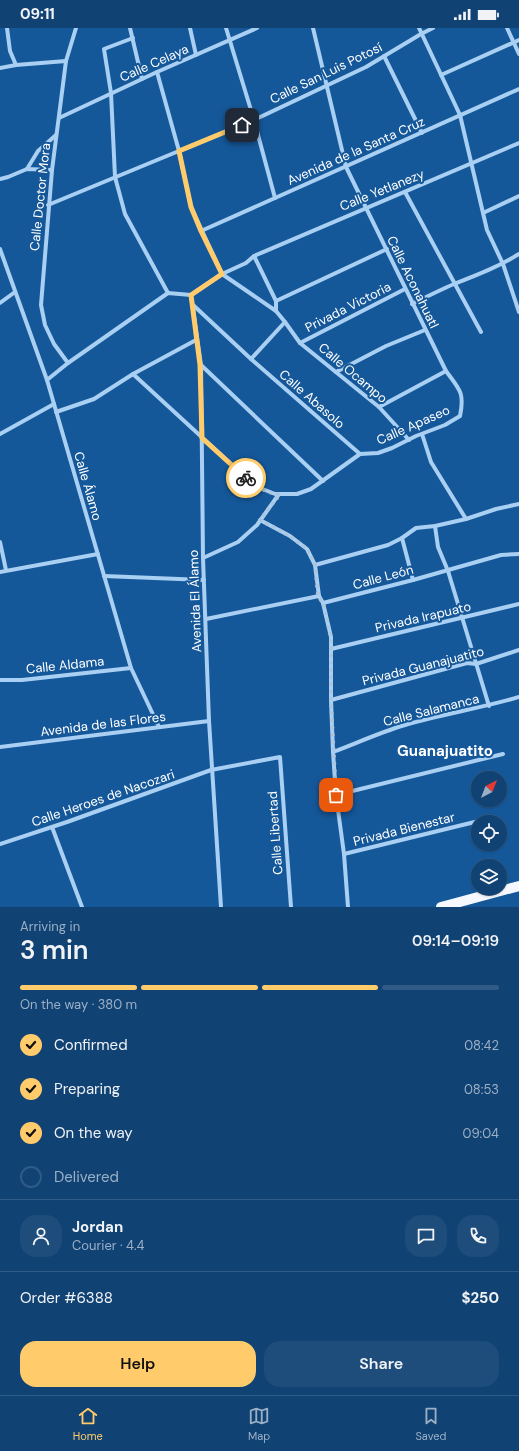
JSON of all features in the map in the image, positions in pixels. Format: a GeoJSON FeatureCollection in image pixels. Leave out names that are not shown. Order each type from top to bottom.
{"type":"FeatureCollection","features":[{"type":"Feature","properties":{"kind":"main road"},"geometry":{"type":"LineString","coordinates":[[441,907],[519,886]]}},
{"type":"Feature","properties":{"kind":"street"},"geometry":{"type":"LineString","coordinates":[[7,28],[10,51],[16,65]]}},
{"type":"Feature","properties":{"kind":"street","name":"Calle Doctor Mora"},"geometry":{"type":"LineString","coordinates":[[68,363],[54,344],[45,326],[41,305],[52,170],[66,61],[76,28]]}},
{"type":"Feature","properties":{"kind":"street"},"geometry":{"type":"LineString","coordinates":[[130,28],[142,79]]}},
{"type":"Feature","properties":{"kind":"street"},"geometry":{"type":"LineString","coordinates":[[190,28],[196,56]]}},
{"type":"Feature","properties":{"kind":"street"},"geometry":{"type":"LineString","coordinates":[[226,28],[254,120],[275,198]]}},
{"type":"Feature","properties":{"kind":"street","name":"Calle Celaya"},"geometry":{"type":"LineString","coordinates":[[59,118],[157,72],[257,28]]}},
{"type":"Feature","properties":{"kind":"street","name":"Calle Aconahuatl"},"geometry":{"type":"LineString","coordinates":[[313,28],[346,167],[446,371],[461,391],[463,404]]}},
{"type":"Feature","properties":{"kind":"street"},"geometry":{"type":"LineString","coordinates":[[419,28],[460,115],[487,230],[503,264],[519,312]]}},
{"type":"Feature","properties":{"kind":"street","name":"Calle San Luis Potosí"},"geometry":{"type":"LineString","coordinates":[[48,205],[254,120],[366,67],[421,34],[434,28]]}},
{"type":"Feature","properties":{"kind":"street"},"geometry":{"type":"LineString","coordinates":[[507,28],[519,54]]}},
{"type":"Feature","properties":{"kind":"street"},"geometry":{"type":"LineString","coordinates":[[133,38],[104,49],[111,93],[115,178],[124,214],[168,293]]}},
{"type":"Feature","properties":{"kind":"street"},"geometry":{"type":"LineString","coordinates":[[441,75],[519,40]]}},
{"type":"Feature","properties":{"kind":"street"},"geometry":{"type":"LineString","coordinates":[[384,56],[422,133]]}},
{"type":"Feature","properties":{"kind":"street"},"geometry":{"type":"LineString","coordinates":[[0,68],[16,65],[66,61]]}},
{"type":"Feature","properties":{"kind":"street"},"geometry":{"type":"LineString","coordinates":[[157,72],[179,151],[191,207],[222,274]]}},
{"type":"Feature","properties":{"kind":"street","name":"Avenida de la Santa Cruz"},"geometry":{"type":"LineString","coordinates":[[201,231],[519,89]]}},
{"type":"Feature","properties":{"kind":"street"},"geometry":{"type":"LineString","coordinates":[[27,169],[38,151],[57,135]]}},
{"type":"Feature","properties":{"kind":"street","name":"Calle Yetlanezy"},"geometry":{"type":"LineString","coordinates":[[254,256],[519,143]]}},
{"type":"Feature","properties":{"kind":"street"},"geometry":{"type":"LineString","coordinates":[[0,179],[27,169],[52,170]]}},
{"type":"Feature","properties":{"kind":"street"},"geometry":{"type":"LineString","coordinates":[[405,192],[481,332]]}},
{"type":"Feature","properties":{"kind":"street"},"geometry":{"type":"LineString","coordinates":[[483,213],[519,196]]}},
{"type":"Feature","properties":{"kind":"street","name":"Calle Álamo"},"geometry":{"type":"LineString","coordinates":[[0,249],[47,380],[131,668],[159,727]]}},
{"type":"Feature","properties":{"kind":"street"},"geometry":{"type":"LineString","coordinates":[[276,301],[386,249]]}},
{"type":"Feature","properties":{"kind":"street"},"geometry":{"type":"LineString","coordinates":[[412,304],[454,284],[503,264],[519,254]]}},
{"type":"Feature","properties":{"kind":"street"},"geometry":{"type":"LineString","coordinates":[[47,380],[68,363],[168,293],[191,295],[222,274],[246,263],[254,256],[276,301],[276,310]]}},
{"type":"Feature","properties":{"kind":"street","name":"Calle Ocampo"},"geometry":{"type":"LineString","coordinates":[[222,274],[276,310],[300,343],[379,407],[408,440]]}},
{"type":"Feature","properties":{"kind":"street","name":"Privada Victoria"},"geometry":{"type":"LineString","coordinates":[[300,343],[405,289]]}},
{"type":"Feature","properties":{"kind":"street"},"geometry":{"type":"LineString","coordinates":[[0,303],[15,292]]}},
{"type":"Feature","properties":{"kind":"street","name":"Avenida El Álamo"},"geometry":{"type":"LineString","coordinates":[[191,295],[200,365],[203,558],[209,721],[221,907]]}},
{"type":"Feature","properties":{"kind":"street","name":"Calle Abasolo"},"geometry":{"type":"LineString","coordinates":[[191,303],[251,359],[360,454]]}},
{"type":"Feature","properties":{"kind":"street"},"geometry":{"type":"LineString","coordinates":[[251,359],[285,322]]}},
{"type":"Feature","properties":{"kind":"street"},"geometry":{"type":"LineString","coordinates":[[336,372],[386,346],[425,330]]}},
{"type":"Feature","properties":{"kind":"street"},"geometry":{"type":"LineString","coordinates":[[56,412],[94,398],[133,374],[196,340]]}},
{"type":"Feature","properties":{"kind":"street"},"geometry":{"type":"LineString","coordinates":[[200,365],[322,481]]}},
{"type":"Feature","properties":{"kind":"street"},"geometry":{"type":"LineString","coordinates":[[379,407],[446,371]]}},
{"type":"Feature","properties":{"kind":"street","name":"Calle Apaseo"},"geometry":{"type":"LineString","coordinates":[[133,374],[255,486],[275,494],[297,494],[310,489],[360,454],[385,450],[445,425],[460,416],[463,404]]}},
{"type":"Feature","properties":{"kind":"street"},"geometry":{"type":"LineString","coordinates":[[0,434],[54,404]]}},
{"type":"Feature","properties":{"kind":"street"},"geometry":{"type":"LineString","coordinates":[[422,434],[431,462],[466,518]]}},
{"type":"Feature","properties":{"kind":"street"},"geometry":{"type":"LineString","coordinates":[[203,558],[238,542],[260,520],[280,494]]}},
{"type":"Feature","properties":{"kind":"street"},"geometry":{"type":"LineString","coordinates":[[315,565],[388,545],[402,538],[416,528],[435,526],[519,504]]}},
{"type":"Feature","properties":{"kind":"street"},"geometry":{"type":"LineString","coordinates":[[260,520],[290,536],[307,549],[315,565],[318,596],[323,603],[331,637],[333,752],[348,907]]}},
{"type":"Feature","properties":{"kind":"street","name":"Calle Salamanca"},"geometry":{"type":"LineString","coordinates":[[435,526],[438,547],[448,571],[489,706]]}},
{"type":"Feature","properties":{"kind":"street"},"geometry":{"type":"LineString","coordinates":[[402,538],[413,580]]}},
{"type":"Feature","properties":{"kind":"street"},"geometry":{"type":"LineString","coordinates":[[0,542],[6,570]]}},
{"type":"Feature","properties":{"kind":"street"},"geometry":{"type":"LineString","coordinates":[[0,572],[98,554]]}},
{"type":"Feature","properties":{"kind":"street","name":"Calle León"},"geometry":{"type":"LineString","coordinates":[[323,603],[448,571],[501,555],[519,554]]}},
{"type":"Feature","properties":{"kind":"street"},"geometry":{"type":"LineString","coordinates":[[104,576],[204,580]]}},
{"type":"Feature","properties":{"kind":"street"},"geometry":{"type":"LineString","coordinates":[[206,619],[318,596]]}},
{"type":"Feature","properties":{"kind":"street","name":"Privada Irapuato"},"geometry":{"type":"LineString","coordinates":[[331,649],[519,604]]}},
{"type":"Feature","properties":{"kind":"street","name":"Privada Guanajuatito"},"geometry":{"type":"LineString","coordinates":[[331,700],[467,663],[476,664],[519,650]]}},
{"type":"Feature","properties":{"kind":"street","name":"Calle Aldama"},"geometry":{"type":"LineString","coordinates":[[0,680],[22,680],[131,668]]}},
{"type":"Feature","properties":{"kind":"street","name":"Calle Salamanca"},"geometry":{"type":"LineString","coordinates":[[333,752],[406,725],[489,706],[519,696]]}},
{"type":"Feature","properties":{"kind":"street","name":"Avenida de las Flores"},"geometry":{"type":"LineString","coordinates":[[0,746],[209,721]]}},
{"type":"Feature","properties":{"kind":"street"},"geometry":{"type":"LineString","coordinates":[[336,795],[503,754]]}},
{"type":"Feature","properties":{"kind":"street","name":"Calle Heroes de Nacozari"},"geometry":{"type":"LineString","coordinates":[[0,844],[212,770],[280,757]]}},
{"type":"Feature","properties":{"kind":"street","name":"Calle Libertad"},"geometry":{"type":"LineString","coordinates":[[280,757],[290,907]]}},
{"type":"Feature","properties":{"kind":"street","name":"Privada Bienestar"},"geometry":{"type":"LineString","coordinates":[[344,854],[471,823]]}},
{"type":"Feature","properties":{"kind":"street"},"geometry":{"type":"LineString","coordinates":[[52,827],[82,907]]}},
{"type":"Feature","properties":{"kind":"way so far"},"geometry":{"type":"LineString","coordinates":[[246,478],[255,486],[275,494],[280,494],[260,520],[290,536],[307,549],[315,565],[318,596],[323,603],[331,637],[331,700],[336,795]]}},
{"type":"Feature","properties":{"kind":"district","name":"Guanajuatito"},"geometry":{"type":"Point","coordinates":[445,751]}},
{"type":"Feature","properties":{"kind":"route"},"geometry":{"type":"LineString","coordinates":[[242,125],[179,151],[191,207],[222,274],[191,295],[200,365],[202,438],[246,478]]}}]}
